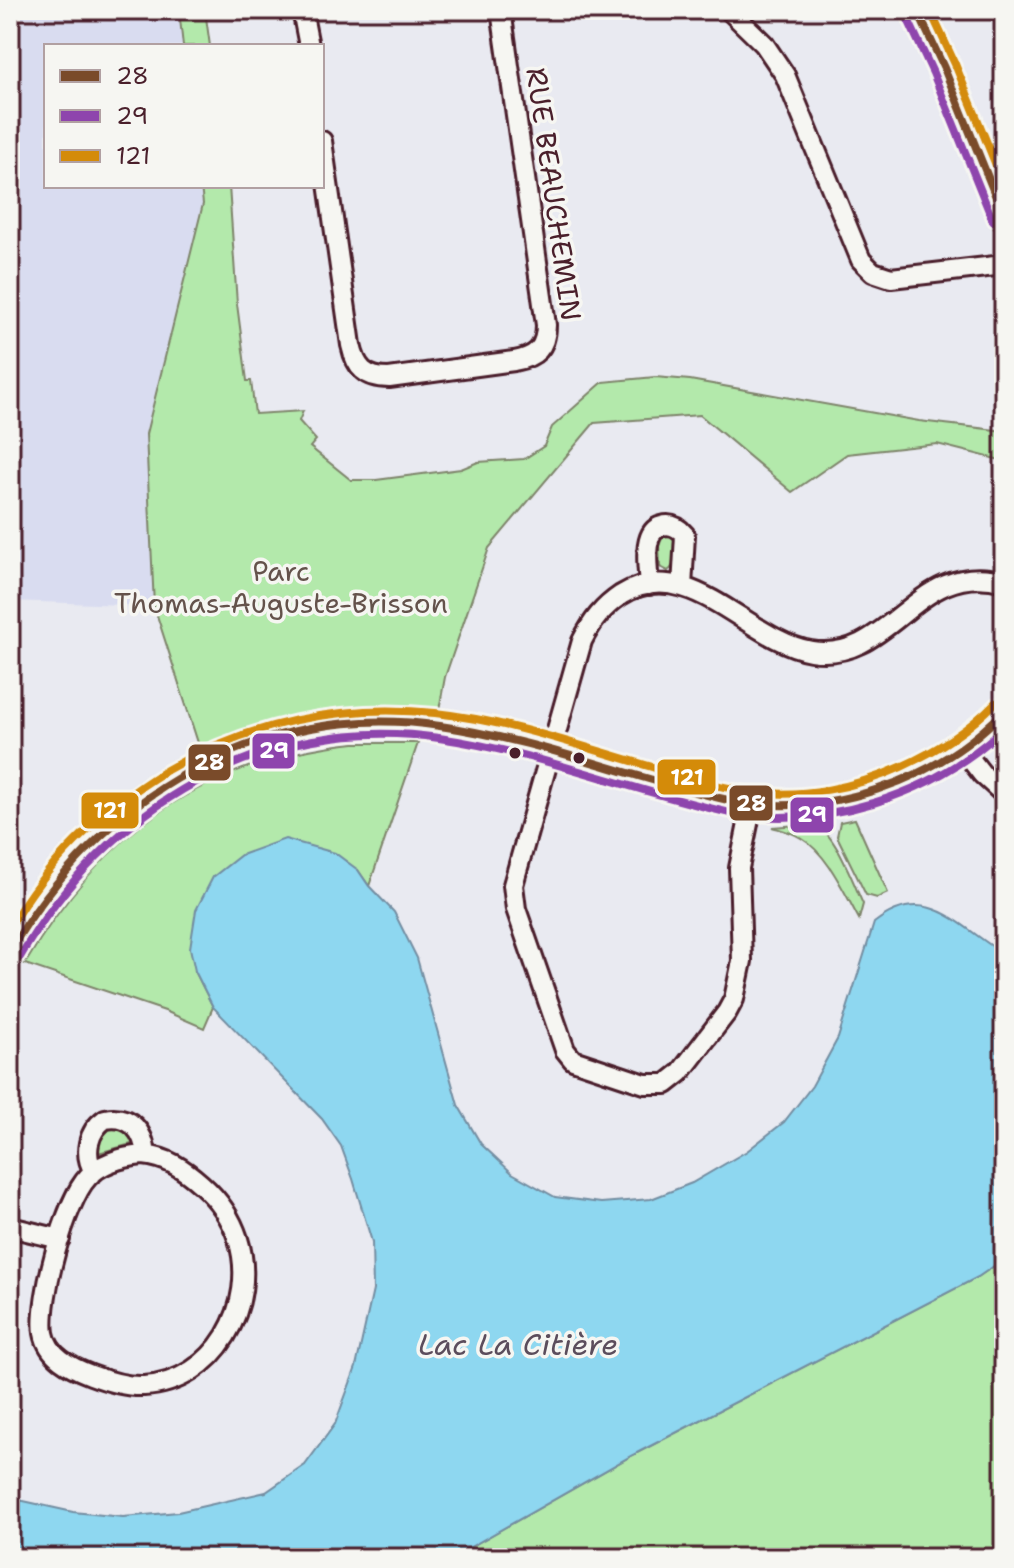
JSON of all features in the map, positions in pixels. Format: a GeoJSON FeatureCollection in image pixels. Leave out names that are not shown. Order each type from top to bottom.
{"type":"FeatureCollection","features":[{"type":"Feature","properties":{"kind":"street"},"geometry":{"type":"LineString","coordinates":[[302,10],[309,44]]}},
{"type":"Feature","properties":{"kind":"street","name":"RUE BEAUCHEMIN"},"geometry":{"type":"LineString","coordinates":[[324,155],[351,345],[362,372],[389,378],[533,356],[544,343],[546,325],[501,10]]}},
{"type":"Feature","properties":{"kind":"street"},"geometry":{"type":"LineString","coordinates":[[729,10],[758,38],[785,75],[861,260],[869,270],[891,278],[1004,265]]}},
{"type":"Feature","properties":{"kind":"street"},"geometry":{"type":"LineString","coordinates":[[917,10],[944,68],[1004,217]]}},
{"type":"Feature","properties":{"kind":"street"},"geometry":{"type":"LineString","coordinates":[[649,585],[649,537],[657,528],[670,525],[685,535],[682,587]]}},
{"type":"Feature","properties":{"kind":"street"},"geometry":{"type":"LineString","coordinates":[[752,804],[739,868],[742,961],[734,999],[680,1073],[666,1084],[645,1084],[578,1064],[568,1056],[513,899],[515,877],[582,641],[597,615],[617,598],[637,587],[682,587],[698,592],[784,643],[827,653],[844,650],[871,638],[947,582],[971,579],[1004,582]]}},
{"type":"Feature","properties":{"kind":"street"},"geometry":{"type":"LineString","coordinates":[[10,951],[50,888],[111,824],[174,779],[245,746],[307,729],[396,723],[473,732],[699,793],[752,804],[806,804],[867,793],[911,776],[961,747],[1004,711]]}},
{"type":"Feature","properties":{"kind":"street"},"geometry":{"type":"LineString","coordinates":[[961,747],[982,774],[1004,794]]}},
{"type":"Feature","properties":{"kind":"street"},"geometry":{"type":"LineString","coordinates":[[94,1172],[89,1162],[89,1145],[94,1130],[105,1119],[121,1118],[133,1124],[144,1142],[146,1155]]}},
{"type":"Feature","properties":{"kind":"street"},"geometry":{"type":"LineString","coordinates":[[146,1155],[166,1159],[197,1180],[220,1203],[238,1238],[242,1274],[240,1298],[224,1341],[211,1357],[181,1378],[144,1386],[96,1377],[61,1360],[50,1350],[43,1324],[46,1296],[60,1239],[72,1203],[83,1183],[111,1162],[146,1155]]}},
{"type":"Feature","properties":{"kind":"street"},"geometry":{"type":"LineString","coordinates":[[10,1227],[60,1239]]}},
{"type":"Feature","properties":{"kind":"shaded area"},"geometry":{"type":"Polygon","coordinates":[[[10,10],[179,10],[183,44],[44,44],[44,188],[201,188],[203,204],[146,434],[154,606],[10,601],[10,10]]]}},
{"type":"Feature","properties":{"kind":"green space"},"geometry":{"type":"Polygon","coordinates":[[[179,10],[205,10],[210,44],[183,44],[179,10]]]}},
{"type":"Feature","properties":{"kind":"green space","name":"Parc Thomas-Auguste-Brisson"},"geometry":{"type":"Polygon","coordinates":[[[201,188],[229,188],[237,304],[247,381],[251,381],[255,414],[303,411],[299,421],[316,440],[310,447],[351,480],[376,480],[461,469],[478,462],[524,459],[544,446],[552,427],[603,382],[655,377],[690,380],[919,421],[1004,431],[1004,461],[937,444],[847,454],[792,492],[700,415],[594,423],[489,548],[445,677],[439,710],[378,708],[316,713],[256,725],[200,749],[154,606],[146,434],[203,204],[201,188]]]}},
{"type":"Feature","properties":{"kind":"green space"},"geometry":{"type":"Polygon","coordinates":[[[663,536],[672,536],[675,544],[675,560],[668,571],[660,567],[659,546],[663,536]]]}},
{"type":"Feature","properties":{"kind":"green space"},"geometry":{"type":"Polygon","coordinates":[[[354,743],[418,743],[369,886],[358,870],[195,971],[213,1007],[204,1028],[165,1011],[25,964],[87,877],[123,841],[161,811],[204,786],[250,766],[300,752],[354,743]]]}},
{"type":"Feature","properties":{"kind":"green space"},"geometry":{"type":"Polygon","coordinates":[[[855,819],[888,893],[877,898],[866,895],[837,836],[840,822],[855,819]]]}},
{"type":"Feature","properties":{"kind":"green space"},"geometry":{"type":"Polygon","coordinates":[[[812,824],[828,835],[842,858],[863,904],[859,919],[834,874],[811,845],[798,836],[772,827],[812,824]]]}},
{"type":"Feature","properties":{"kind":"green space"},"geometry":{"type":"Polygon","coordinates":[[[112,1128],[126,1131],[135,1143],[98,1153],[101,1136],[112,1128]]]}},
{"type":"Feature","properties":{"kind":"green space"},"geometry":{"type":"Polygon","coordinates":[[[1004,1259],[1004,1558],[451,1558],[631,1456],[978,1277],[1004,1259]]]}},
{"type":"Feature","properties":{"kind":"water","name":"Lac La Citière"},"geometry":{"type":"Polygon","coordinates":[[[285,839],[335,853],[358,870],[394,912],[417,958],[458,1105],[481,1144],[512,1173],[555,1197],[601,1203],[651,1199],[692,1183],[747,1151],[784,1122],[812,1086],[838,1038],[874,923],[893,911],[910,906],[942,912],[1004,954],[1004,1259],[978,1277],[631,1456],[451,1558],[10,1558],[10,1498],[73,1512],[123,1517],[178,1512],[266,1492],[305,1465],[335,1424],[356,1367],[373,1290],[372,1242],[353,1179],[341,1146],[322,1119],[213,1007],[195,971],[190,948],[196,910],[213,877],[241,855],[285,839]]]}},
{"type":"Feature","properties":{"kind":"transit line","name":"28"},"geometry":{"type":"LineString","coordinates":[[917,10],[944,68],[1004,217]]}},
{"type":"Feature","properties":{"kind":"transit line","name":"121"},"geometry":{"type":"LineString","coordinates":[[930,10],[1004,185]]}},
{"type":"Feature","properties":{"kind":"transit line","name":"29"},"geometry":{"type":"LineString","coordinates":[[906,15],[993,221]]}},
{"type":"Feature","properties":{"kind":"transit line","name":"121"},"geometry":{"type":"LineString","coordinates":[[10,927],[59,859],[99,820],[143,785],[230,740],[296,720],[365,711],[463,717],[548,736],[717,785],[753,792],[791,794],[847,786],[901,767],[951,740],[995,703]]}},
{"type":"Feature","properties":{"kind":"transit line","name":"28"},"geometry":{"type":"LineString","coordinates":[[10,951],[46,896],[89,848],[137,805],[190,771],[248,745],[309,728],[373,722],[440,726],[477,732],[692,791],[765,805],[803,804],[877,790],[946,758],[1004,711]]}},
{"type":"Feature","properties":{"kind":"transit line","name":"29"},"geometry":{"type":"LineString","coordinates":[[20,957],[56,904],[97,856],[144,815],[196,782],[252,757],[312,740],[374,734],[439,738],[512,752],[726,812],[801,816],[838,812],[910,790],[944,773],[1004,728]]}}]}
